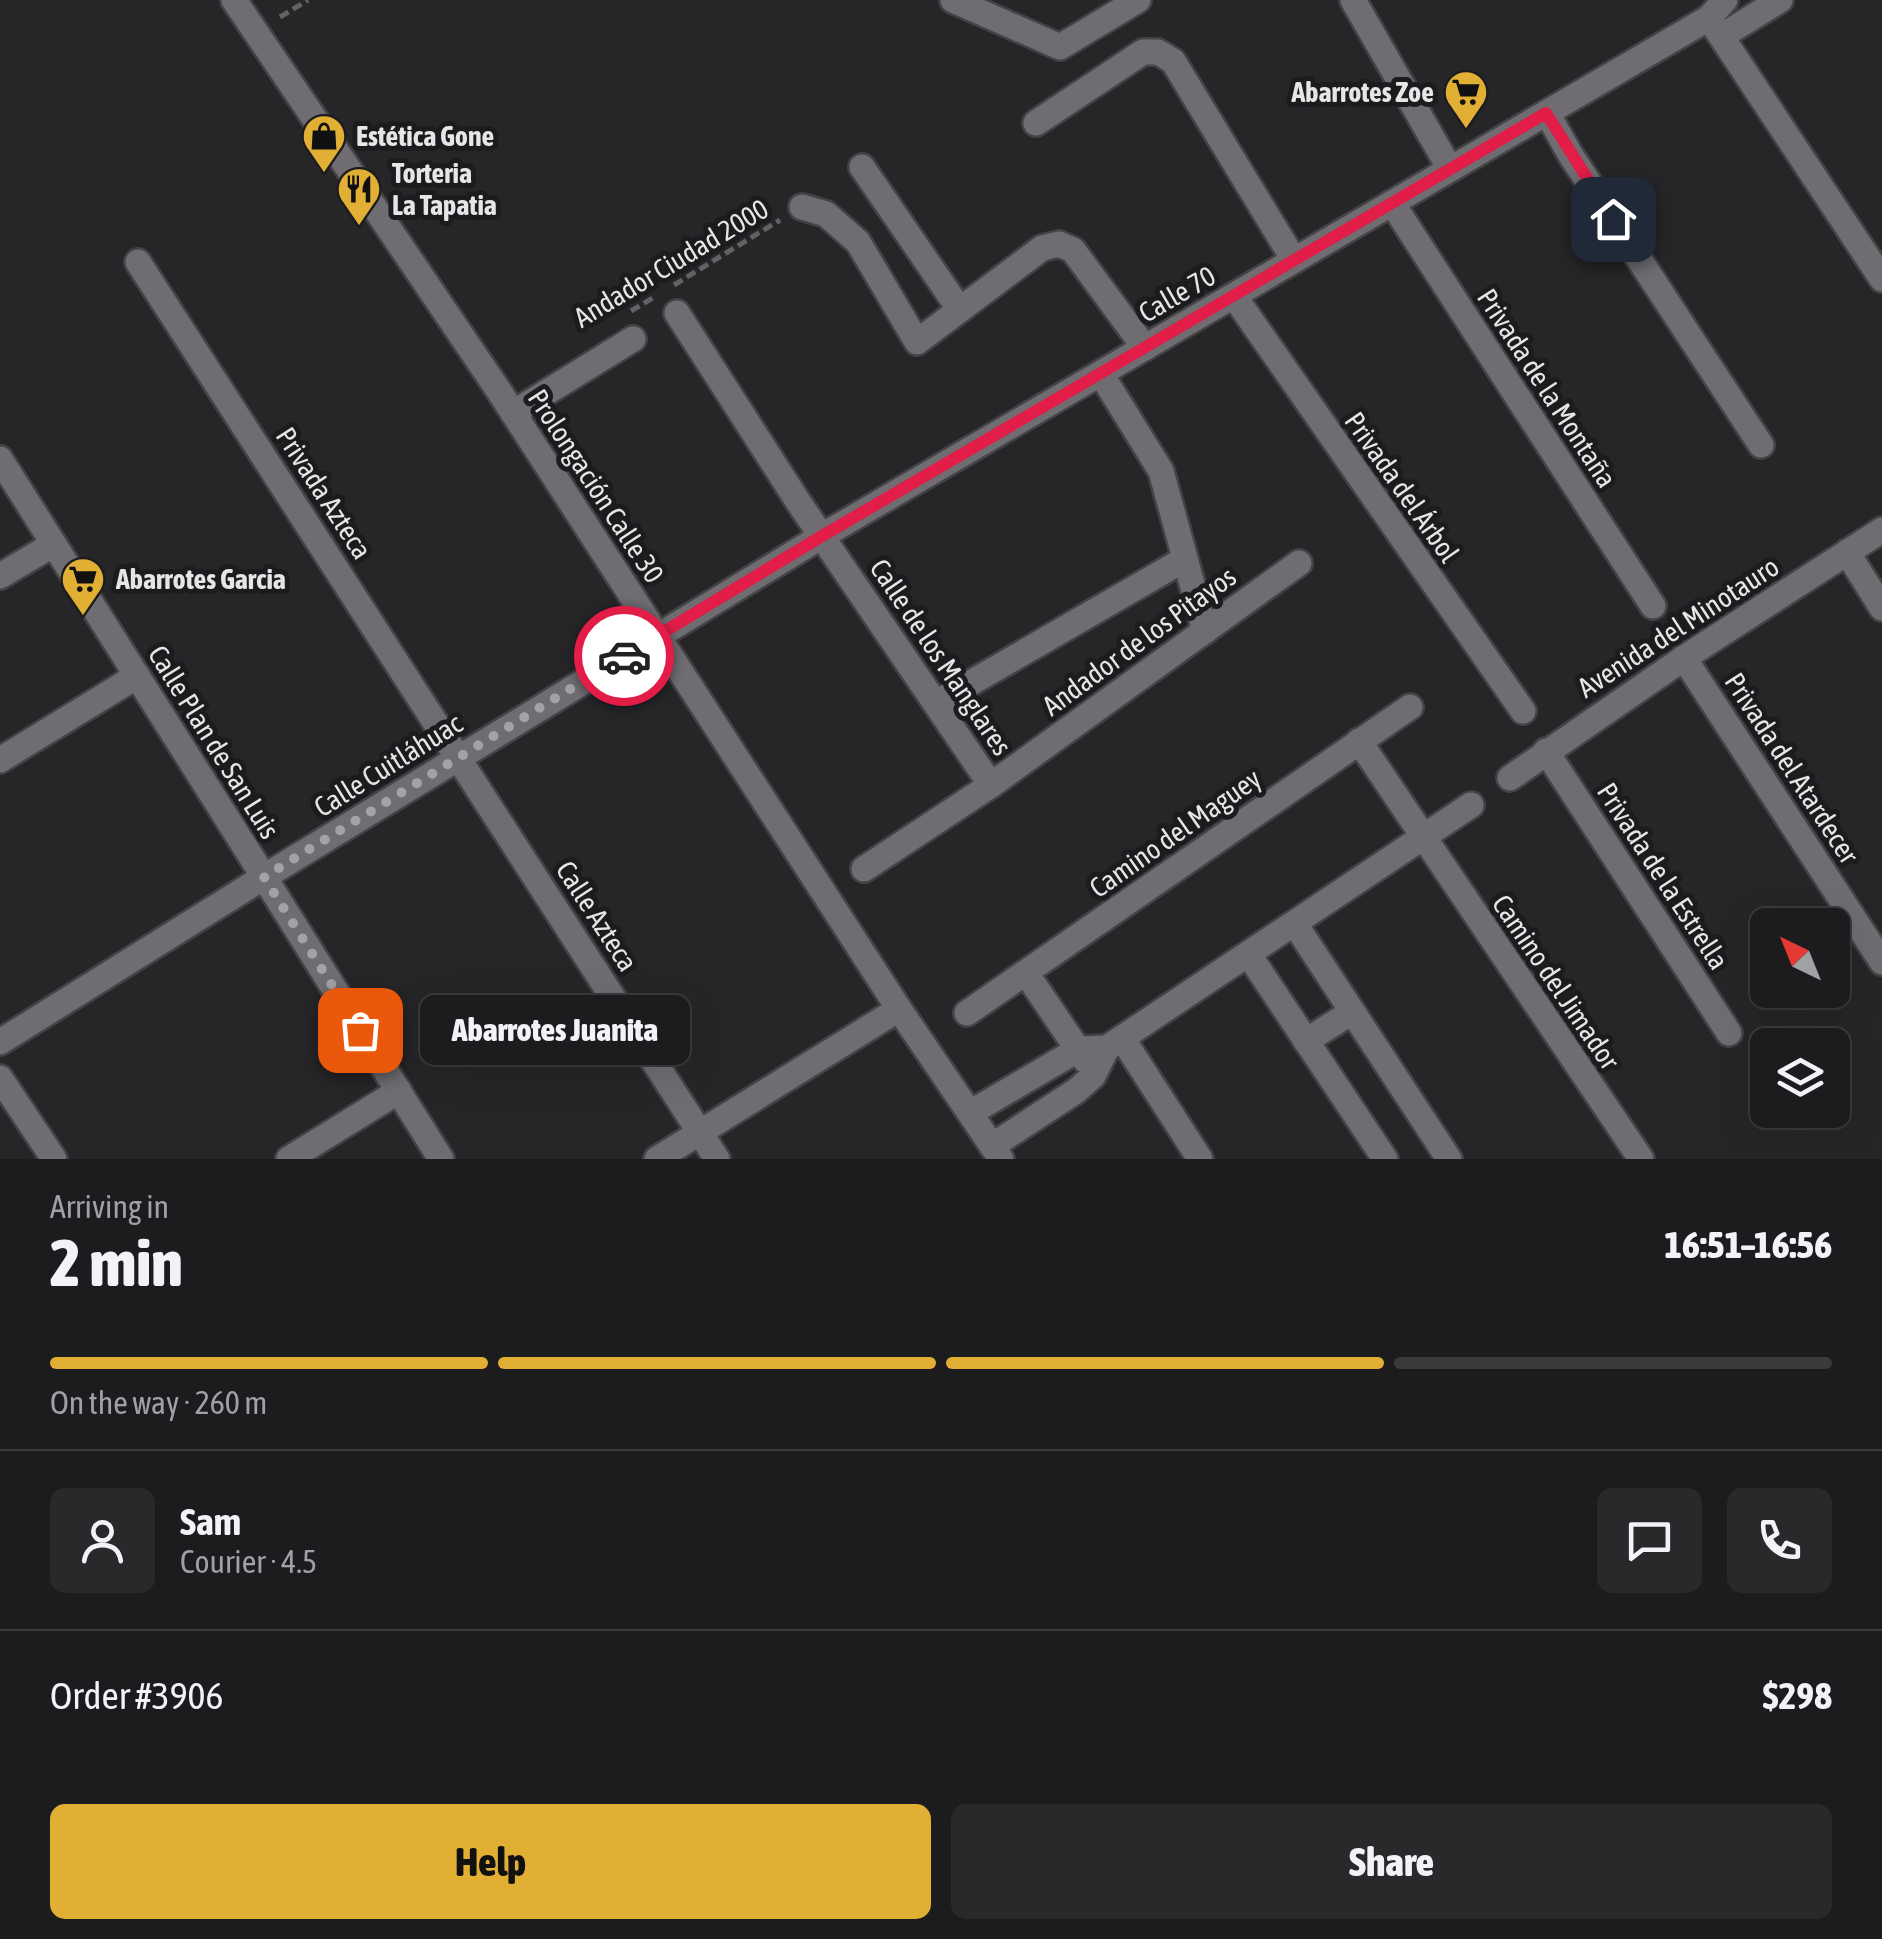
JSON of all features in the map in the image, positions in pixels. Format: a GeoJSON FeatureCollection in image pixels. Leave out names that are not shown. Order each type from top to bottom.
{"type":"FeatureCollection","features":[{"type":"Feature","properties":{"kind":"street","name":"Prolongación Calle 30"},"geometry":{"type":"LineString","coordinates":[[234,0],[513,413],[996,1152]]}},
{"type":"Feature","properties":{"kind":"street"},"geometry":{"type":"LineString","coordinates":[[953,0],[1060,47],[1138,0]]}},
{"type":"Feature","properties":{"kind":"street"},"geometry":{"type":"LineString","coordinates":[[1352,0],[1450,169]]}},
{"type":"Feature","properties":{"kind":"street","name":"Calle 70"},"geometry":{"type":"LineString","coordinates":[[656,636],[1546,113],[1719,18],[1780,0]]}},
{"type":"Feature","properties":{"kind":"street"},"geometry":{"type":"LineString","coordinates":[[1719,18],[1882,279]]}},
{"type":"Feature","properties":{"kind":"street"},"geometry":{"type":"LineString","coordinates":[[1036,123],[1143,52],[1158,52],[1173,61],[1294,260]]}},
{"type":"Feature","properties":{"kind":"street"},"geometry":{"type":"LineString","coordinates":[[1546,113],[1761,445]]}},
{"type":"Feature","properties":{"kind":"street"},"geometry":{"type":"LineString","coordinates":[[862,167],[960,310]]}},
{"type":"Feature","properties":{"kind":"street","name":"Privada de la Montaña"},"geometry":{"type":"LineString","coordinates":[[1392,203],[1652,606]]}},
{"type":"Feature","properties":{"kind":"street"},"geometry":{"type":"LineString","coordinates":[[802,207],[826,214],[858,242],[917,342],[1042,248],[1059,244],[1073,250],[1145,348]]}},
{"type":"Feature","properties":{"kind":"street"},"geometry":{"type":"LineString","coordinates":[[858,242],[891,210]]}},
{"type":"Feature","properties":{"kind":"street","name":"Privada Azteca"},"geometry":{"type":"LineString","coordinates":[[138,262],[459,756]]}},
{"type":"Feature","properties":{"kind":"street","name":"Privada del Árbol"},"geometry":{"type":"LineString","coordinates":[[1234,296],[1523,711]]}},
{"type":"Feature","properties":{"kind":"street","name":"Calle de los Manglares"},"geometry":{"type":"LineString","coordinates":[[678,312],[822,536],[990,784]]}},
{"type":"Feature","properties":{"kind":"street"},"geometry":{"type":"LineString","coordinates":[[513,413],[625,329]]}},
{"type":"Feature","properties":{"kind":"street"},"geometry":{"type":"LineString","coordinates":[[1100,374],[1160,471],[1204,631]]}},
{"type":"Feature","properties":{"kind":"street","name":"Calle Plan de San Luis"},"geometry":{"type":"LineString","coordinates":[[0,458],[442,1159]]}},
{"type":"Feature","properties":{"kind":"street","name":"Avenida del Minotauro"},"geometry":{"type":"LineString","coordinates":[[1510,778],[1684,658],[1882,530]]}},
{"type":"Feature","properties":{"kind":"street"},"geometry":{"type":"LineString","coordinates":[[0,576],[54,544]]}},
{"type":"Feature","properties":{"kind":"street"},"geometry":{"type":"LineString","coordinates":[[1847,552],[1882,608]]}},
{"type":"Feature","properties":{"kind":"street"},"geometry":{"type":"LineString","coordinates":[[936,704],[1185,559]]}},
{"type":"Feature","properties":{"kind":"street","name":"Andador de los Pitayos"},"geometry":{"type":"LineString","coordinates":[[864,869],[1299,563]]}},
{"type":"Feature","properties":{"kind":"street","name":"Calle Cuitláhuac"},"geometry":{"type":"LineString","coordinates":[[0,1042],[656,636]]}},
{"type":"Feature","properties":{"kind":"street","name":"Privada del Atardecer"},"geometry":{"type":"LineString","coordinates":[[1684,658],[1882,962]]}},
{"type":"Feature","properties":{"kind":"street"},"geometry":{"type":"LineString","coordinates":[[0,760],[137,676]]}},
{"type":"Feature","properties":{"kind":"street","name":"Camino del Maguey"},"geometry":{"type":"LineString","coordinates":[[967,1013],[1410,707]]}},
{"type":"Feature","properties":{"kind":"street","name":"Camino del Jimador"},"geometry":{"type":"LineString","coordinates":[[1358,741],[1641,1159]]}},
{"type":"Feature","properties":{"kind":"street","name":"Privada de la Estrella"},"geometry":{"type":"LineString","coordinates":[[1546,751],[1730,1033]]}},
{"type":"Feature","properties":{"kind":"street","name":"Calle Azteca"},"geometry":{"type":"LineString","coordinates":[[459,756],[717,1159]]}},
{"type":"Feature","properties":{"kind":"street"},"geometry":{"type":"LineString","coordinates":[[996,1152],[1093,1076],[1115,1043],[1471,805]]}},
{"type":"Feature","properties":{"kind":"street"},"geometry":{"type":"LineString","coordinates":[[1295,924],[1449,1159]]}},
{"type":"Feature","properties":{"kind":"street"},"geometry":{"type":"LineString","coordinates":[[1249,955],[1385,1159]]}},
{"type":"Feature","properties":{"kind":"street"},"geometry":{"type":"LineString","coordinates":[[1026,974],[1093,1076]]}},
{"type":"Feature","properties":{"kind":"street"},"geometry":{"type":"LineString","coordinates":[[656,1159],[899,1008]]}},
{"type":"Feature","properties":{"kind":"street"},"geometry":{"type":"LineString","coordinates":[[1306,1042],[1352,1012]]}},
{"type":"Feature","properties":{"kind":"street"},"geometry":{"type":"LineString","coordinates":[[970,1112],[1078,1049],[1115,1043]]}},
{"type":"Feature","properties":{"kind":"street"},"geometry":{"type":"LineString","coordinates":[[1115,1043],[1200,1159]]}},
{"type":"Feature","properties":{"kind":"street"},"geometry":{"type":"LineString","coordinates":[[0,1078],[54,1159]]}},
{"type":"Feature","properties":{"kind":"street"},"geometry":{"type":"LineString","coordinates":[[289,1159],[399,1091]]}},
{"type":"Feature","properties":{"kind":"path","name":"Andador Ciudad 2000"},"geometry":{"type":"LineString","coordinates":[[625,329],[802,207]]}},
{"type":"Feature","properties":{"kind":"way so far"},"geometry":{"type":"LineString","coordinates":[[360,1030],[264,877],[624,656]]}},
{"type":"Feature","properties":{"kind":"place","name":"Abarrotes Zoe"},"geometry":{"type":"Point","coordinates":[1466,130]}},
{"type":"Feature","properties":{"kind":"place","name":"Estética Gone"},"geometry":{"type":"Point","coordinates":[324,174]}},
{"type":"Feature","properties":{"kind":"place","name":"Torteria La Tapatia"},"geometry":{"type":"Point","coordinates":[359,227]}},
{"type":"Feature","properties":{"kind":"place","name":"Abarrotes Garcia"},"geometry":{"type":"Point","coordinates":[83,617]}},
{"type":"Feature","properties":{"kind":"place","name":"Abarrotes Juanita"},"geometry":{"type":"Point","coordinates":[360,1030]}},
{"type":"Feature","properties":{"kind":"route"},"geometry":{"type":"LineString","coordinates":[[624,656],[1546,113],[1613,219]]}}]}
